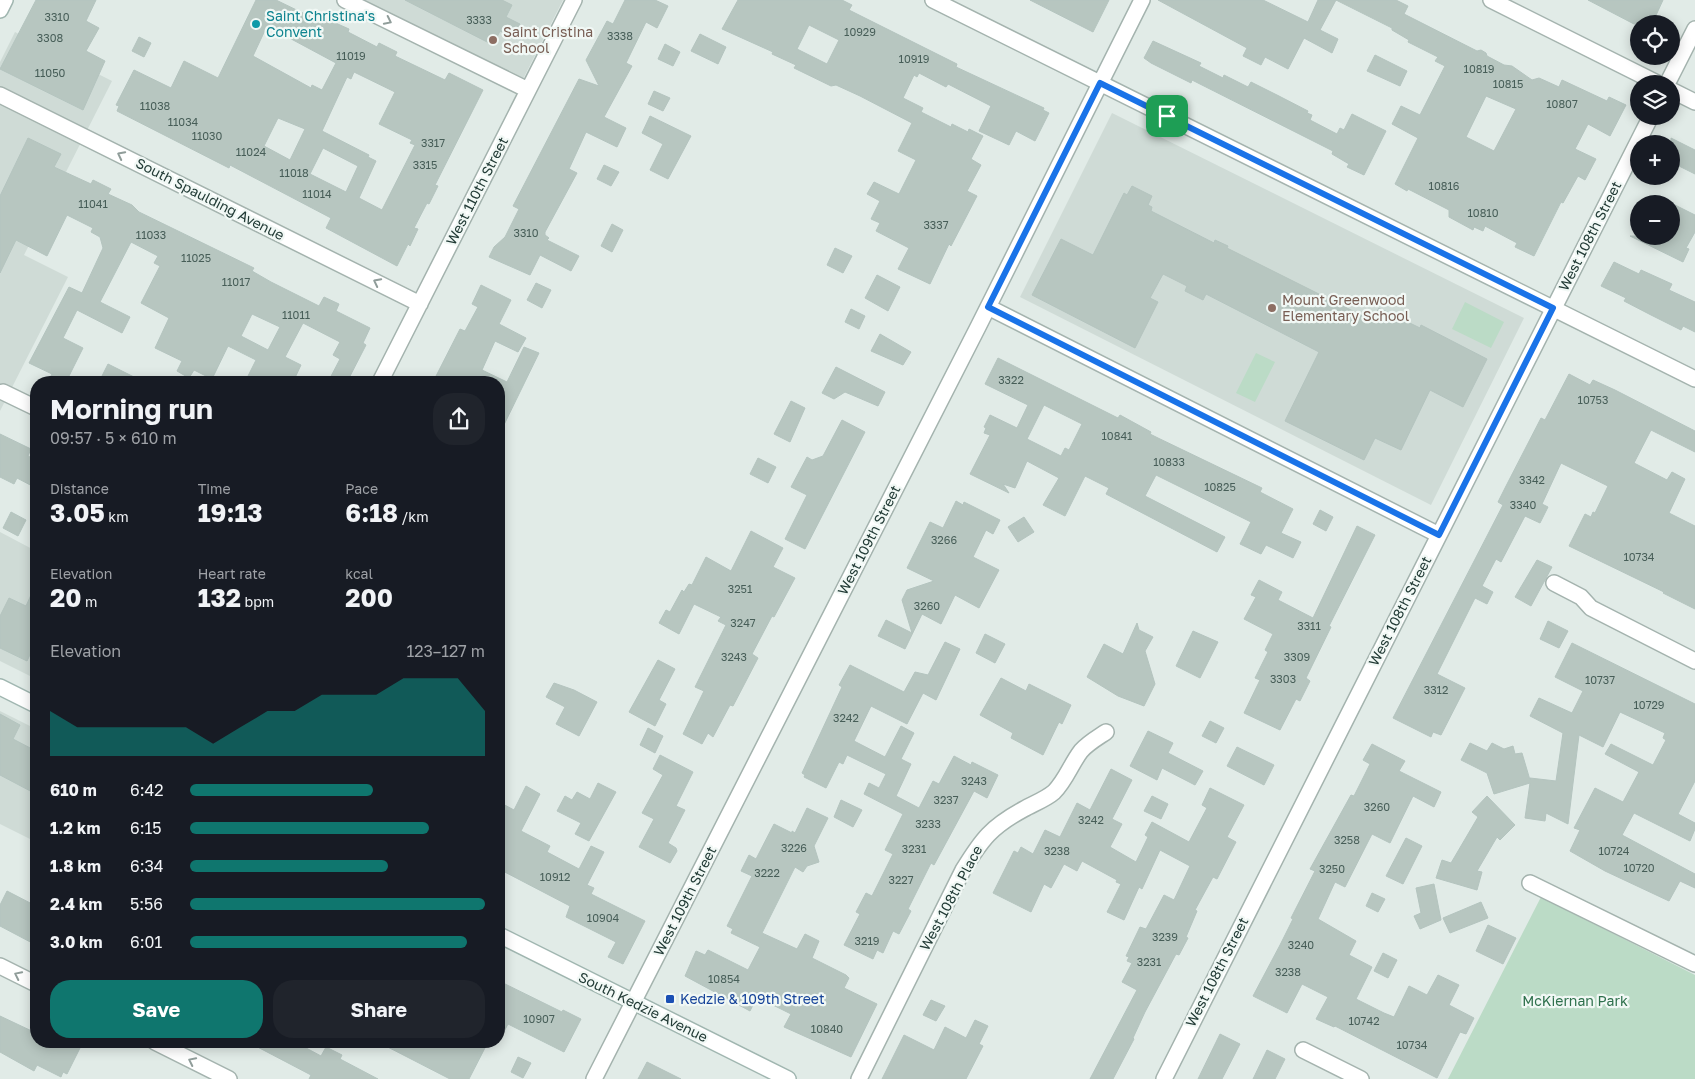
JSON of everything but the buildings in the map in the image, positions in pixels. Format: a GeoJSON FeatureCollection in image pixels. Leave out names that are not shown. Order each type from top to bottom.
{"type":"FeatureCollection","features":[{"type":"Feature","properties":{"kind":"street"},"geometry":{"type":"LineString","coordinates":[[0,10],[5,0]]}},
{"type":"Feature","properties":{"kind":"street"},"geometry":{"type":"LineString","coordinates":[[345,0],[528,90]]}},
{"type":"Feature","properties":{"kind":"street","name":"West 110th Street"},"geometry":{"type":"LineString","coordinates":[[383,376],[574,0]]}},
{"type":"Feature","properties":{"kind":"street"},"geometry":{"type":"LineString","coordinates":[[933,0],[1695,379]]}},
{"type":"Feature","properties":{"kind":"street","name":"West 109th Street"},"geometry":{"type":"LineString","coordinates":[[594,1079],[988,307],[1142,0]]}},
{"type":"Feature","properties":{"kind":"street"},"geometry":{"type":"LineString","coordinates":[[1491,0],[1641,75]]}},
{"type":"Feature","properties":{"kind":"street"},"geometry":{"type":"LineString","coordinates":[[1672,75],[1695,28]]}},
{"type":"Feature","properties":{"kind":"street"},"geometry":{"type":"LineString","coordinates":[[1680,94],[1695,102]]}},
{"type":"Feature","properties":{"kind":"street","name":"South Spaulding Avenue"},"geometry":{"type":"LineString","coordinates":[[0,95],[420,304]]}},
{"type":"Feature","properties":{"kind":"street","name":"West 108th Street"},"geometry":{"type":"LineString","coordinates":[[1164,1079],[1645,125]]}},
{"type":"Feature","properties":{"kind":"street"},"geometry":{"type":"LineString","coordinates":[[988,307],[1439,535]]}},
{"type":"Feature","properties":{"kind":"street"},"geometry":{"type":"LineString","coordinates":[[3,392],[30,405]]}},
{"type":"Feature","properties":{"kind":"street"},"geometry":{"type":"LineString","coordinates":[[1554,583],[1581,597],[1591,608],[1695,661]]}},
{"type":"Feature","properties":{"kind":"street"},"geometry":{"type":"LineString","coordinates":[[0,687],[30,702]]}},
{"type":"Feature","properties":{"kind":"street","name":"West 108th Place"},"geometry":{"type":"LineString","coordinates":[[859,1079],[963,870],[978,846],[989,832],[1000,823],[1052,793],[1062,782],[1080,752],[1089,743],[1106,732]]}},
{"type":"Feature","properties":{"kind":"street"},"geometry":{"type":"LineString","coordinates":[[1530,882],[1695,964]]}},
{"type":"Feature","properties":{"kind":"street","name":"South Kedzie Avenue"},"geometry":{"type":"LineString","coordinates":[[505,938],[788,1079]]}},
{"type":"Feature","properties":{"kind":"street"},"geometry":{"type":"LineString","coordinates":[[0,966],[30,981]]}},
{"type":"Feature","properties":{"kind":"street"},"geometry":{"type":"LineString","coordinates":[[167,1048],[229,1079]]}},
{"type":"Feature","properties":{"kind":"street"},"geometry":{"type":"LineString","coordinates":[[1303,1050],[1361,1079]]}},
{"type":"Feature","properties":{"kind":"shaded area","name":"Saint Cristina School"},"geometry":{"type":"Polygon","coordinates":[[[362,0],[563,0],[523,79],[362,0]]]}},
{"type":"Feature","properties":{"kind":"shaded area"},"geometry":{"type":"Polygon","coordinates":[[[15,32],[112,81],[24,255],[68,277],[0,411],[0,62],[15,32]]]}},
{"type":"Feature","properties":{"kind":"shaded area","name":"Mount Greenwood Elementary School"},"geometry":{"type":"Polygon","coordinates":[[[1112,113],[1524,318],[1431,505],[1020,297],[1112,113]]]}},
{"type":"Feature","properties":{"kind":"shaded area"},"geometry":{"type":"Polygon","coordinates":[[[0,532],[30,548],[30,676],[0,661],[0,532]]]}},
{"type":"Feature","properties":{"kind":"shaded area"},"geometry":{"type":"Polygon","coordinates":[[[0,711],[30,726],[30,839],[0,824],[0,711]]]}},
{"type":"Feature","properties":{"kind":"green space"},"geometry":{"type":"Polygon","coordinates":[[[1465,302],[1504,322],[1491,348],[1452,329],[1465,302]]]}},
{"type":"Feature","properties":{"kind":"green space"},"geometry":{"type":"Polygon","coordinates":[[[1256,353],[1275,362],[1255,402],[1236,393],[1256,353]]]}},
{"type":"Feature","properties":{"kind":"green space","name":"McKiernan Park"},"geometry":{"type":"Polygon","coordinates":[[[1541,897],[1695,975],[1695,1079],[1448,1079],[1541,897]]]}},
{"type":"Feature","properties":{"kind":"place","name":"Saint Christina's Convent"},"geometry":{"type":"Point","coordinates":[256,24]}},
{"type":"Feature","properties":{"kind":"place","name":"Saint Cristina School"},"geometry":{"type":"Point","coordinates":[493,40]}},
{"type":"Feature","properties":{"kind":"place","name":"Mount Greenwood Elementary School"},"geometry":{"type":"Point","coordinates":[1272,308]}},
{"type":"Feature","properties":{"kind":"place","name":"Kedzie & 109th Street"},"geometry":{"type":"Point","coordinates":[670,999]}},
{"type":"Feature","properties":{"kind":"route"},"geometry":{"type":"LineString","coordinates":[[1100,83],[1167,116],[1553,308],[1439,535],[988,307],[1100,83]]}}]}
